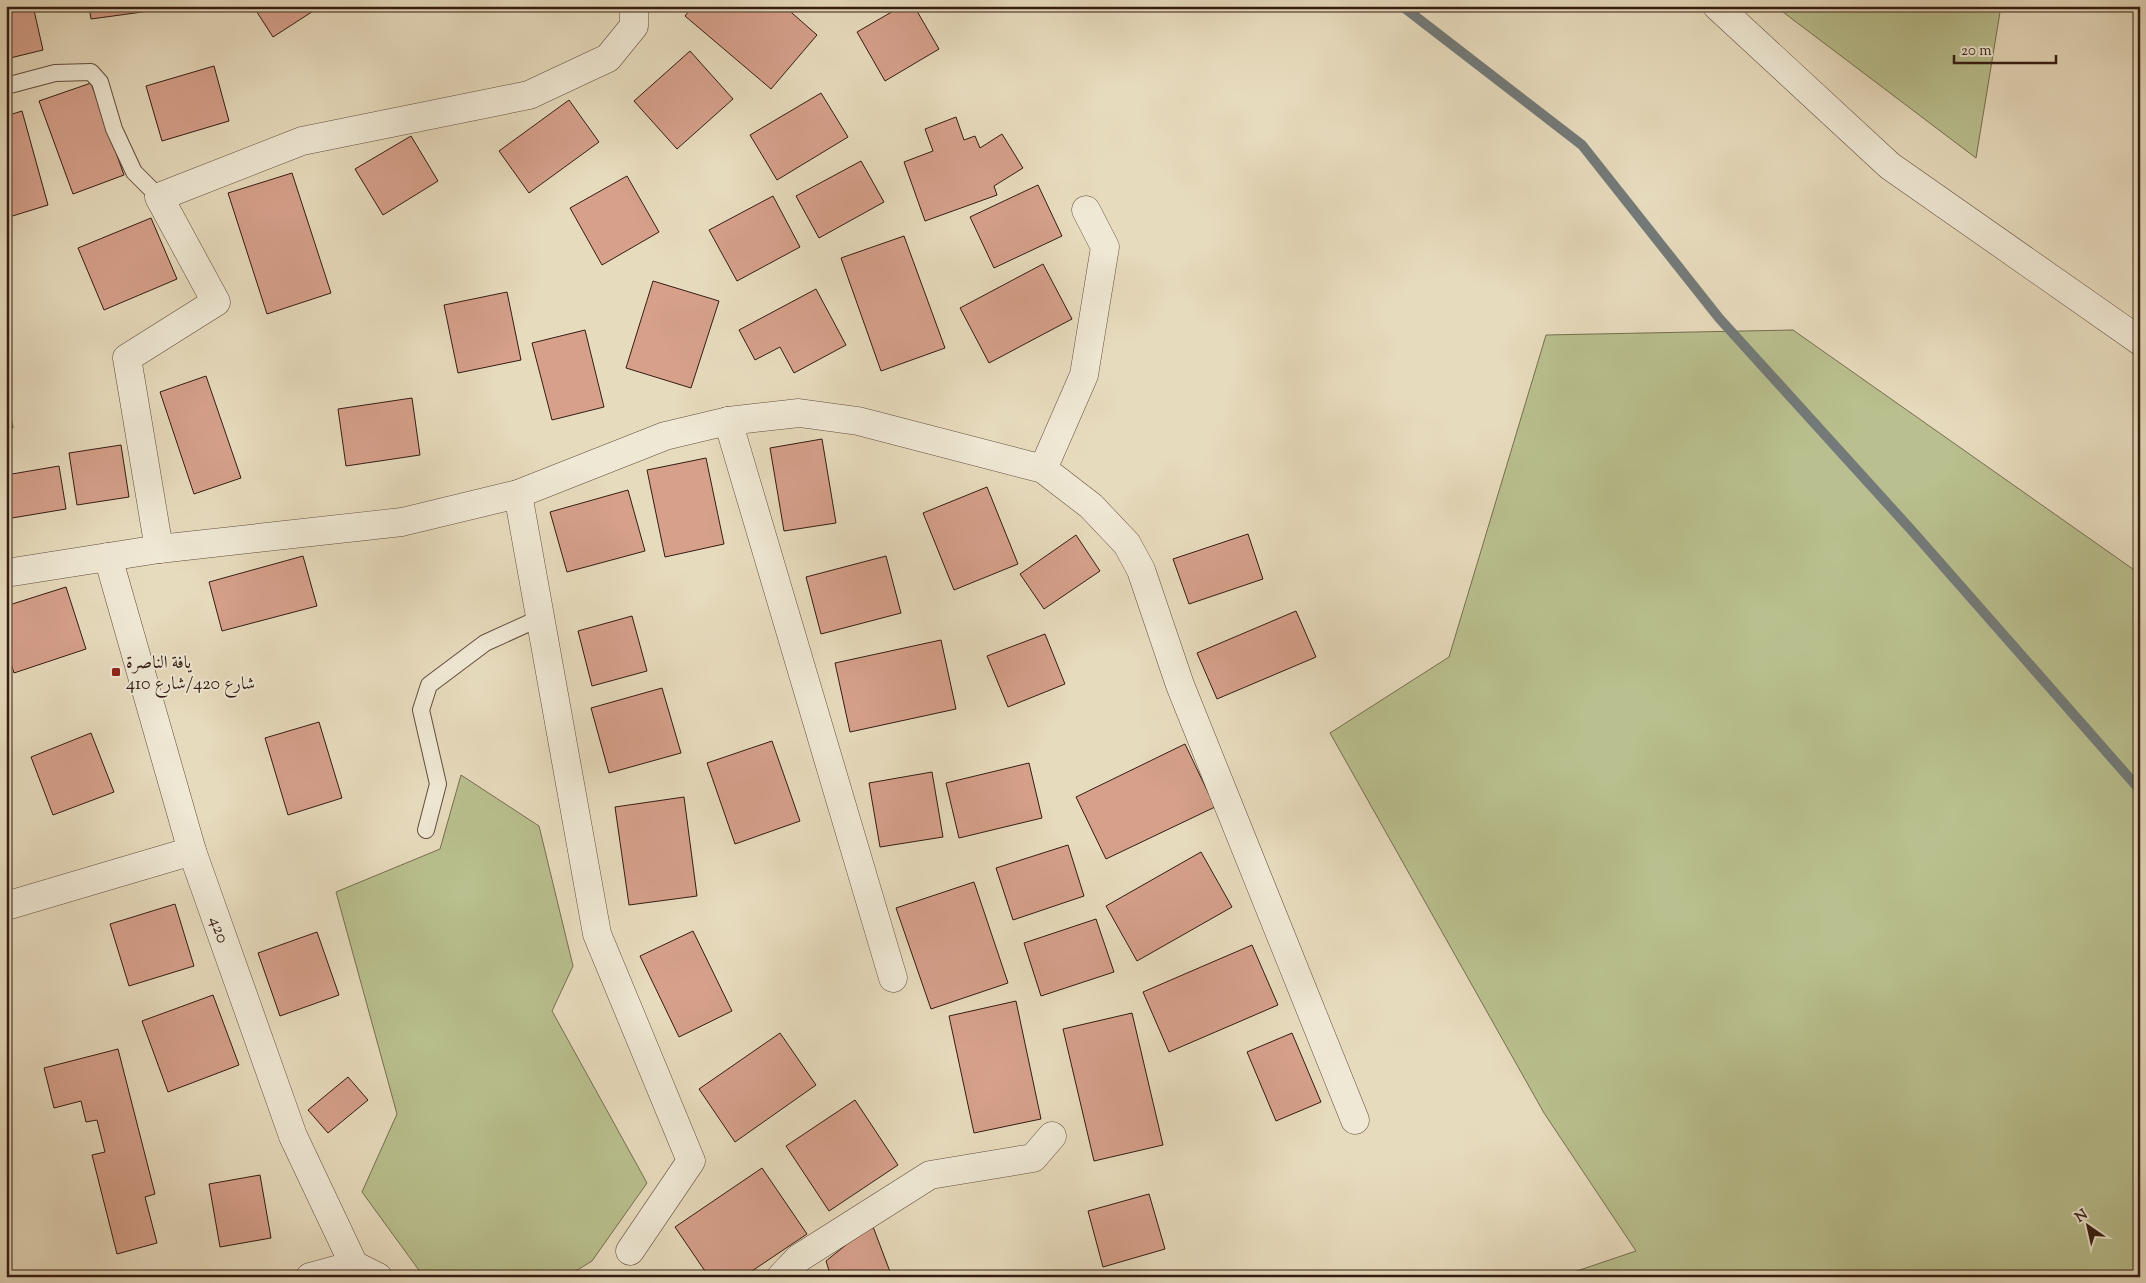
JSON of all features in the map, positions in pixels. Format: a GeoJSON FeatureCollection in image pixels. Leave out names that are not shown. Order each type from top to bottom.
{"type":"FeatureCollection","features":[{"type":"Feature","properties":{"kind":"street"},"geometry":{"type":"LineString","coordinates":[[159,549],[127,358],[216,302],[160,196],[302,141],[529,95],[608,58],[634,26],[634,6]]}},
{"type":"Feature","properties":{"kind":"street"},"geometry":{"type":"LineString","coordinates":[[1716,6],[1890,166],[2140,341]]}},
{"type":"Feature","properties":{"kind":"street"},"geometry":{"type":"LineString","coordinates":[[1043,469],[1084,375],[1105,247],[1086,210]]}},
{"type":"Feature","properties":{"kind":"street"},"geometry":{"type":"LineString","coordinates":[[6,573],[159,549],[402,522],[518,494],[664,436],[728,420],[799,413],[858,421],[1043,469],[1091,506],[1127,544],[1141,570],[1180,685],[1355,1120]]}},
{"type":"Feature","properties":{"kind":"street"},"geometry":{"type":"LineString","coordinates":[[728,420],[892,978]]}},
{"type":"Feature","properties":{"kind":"street"},"geometry":{"type":"LineString","coordinates":[[518,494],[597,934],[691,1161],[630,1251]]}},
{"type":"Feature","properties":{"kind":"street","name":"420"},"geometry":{"type":"LineString","coordinates":[[108,558],[192,851],[293,1136],[354,1264]]}},
{"type":"Feature","properties":{"kind":"street"},"geometry":{"type":"LineString","coordinates":[[6,906],[192,851]]}},
{"type":"Feature","properties":{"kind":"street"},"geometry":{"type":"LineString","coordinates":[[781,1277],[799,1258],[930,1175],[1033,1158],[1052,1136]]}},
{"type":"Feature","properties":{"kind":"street"},"geometry":{"type":"LineString","coordinates":[[310,1277],[354,1264],[378,1277]]}},
{"type":"Feature","properties":{"kind":"lane"},"geometry":{"type":"LineString","coordinates":[[6,86],[54,74],[91,72],[100,82],[114,129],[134,172],[160,196]]}},
{"type":"Feature","properties":{"kind":"lane"},"geometry":{"type":"LineString","coordinates":[[426,830],[438,784],[421,710],[429,684],[485,643],[540,618]]}},
{"type":"Feature","properties":{"kind":"green space"},"geometry":{"type":"Polygon","coordinates":[[[1775,6],[2001,6],[1976,158],[1775,6]]]}},
{"type":"Feature","properties":{"kind":"green space"},"geometry":{"type":"Polygon","coordinates":[[[1793,330],[2140,574],[2140,1277],[1559,1277],[1636,1251],[1544,1113],[1330,733],[1449,657],[1546,335],[1793,330]]]}},
{"type":"Feature","properties":{"kind":"green space"},"geometry":{"type":"Polygon","coordinates":[[[461,775],[539,826],[573,966],[552,1011],[647,1183],[592,1261],[566,1277],[428,1277],[421,1273],[362,1192],[397,1114],[336,892],[440,849],[461,775]]]}},
{"type":"Feature","properties":{"kind":"building"},"geometry":{"type":"Polygon","coordinates":[[[33,6],[43,50],[6,59],[6,8],[33,6]]]}},
{"type":"Feature","properties":{"kind":"building"},"geometry":{"type":"Polygon","coordinates":[[[89,6],[156,6],[157,10],[91,19],[89,6]]]}},
{"type":"Feature","properties":{"kind":"building"},"geometry":{"type":"Polygon","coordinates":[[[253,6],[321,6],[273,37],[253,6]]]}},
{"type":"Feature","properties":{"kind":"building"},"geometry":{"type":"Polygon","coordinates":[[[693,6],[784,6],[817,35],[771,89],[685,16],[693,6]]]}},
{"type":"Feature","properties":{"kind":"building"},"geometry":{"type":"Polygon","coordinates":[[[902,6],[914,6],[939,49],[885,81],[857,32],[902,6]]]}},
{"type":"Feature","properties":{"kind":"building"},"geometry":{"type":"Polygon","coordinates":[[[690,51],[733,99],[677,149],[634,101],[690,51]]]}},
{"type":"Feature","properties":{"kind":"building"},"geometry":{"type":"Polygon","coordinates":[[[214,66],[229,121],[162,141],[146,86],[214,66]]]}},
{"type":"Feature","properties":{"kind":"building"},"geometry":{"type":"Polygon","coordinates":[[[91,83],[124,175],[73,194],[39,101],[91,83]]]}},
{"type":"Feature","properties":{"kind":"building"},"geometry":{"type":"Polygon","coordinates":[[[821,93],[848,137],[777,180],[750,135],[821,93]]]}},
{"type":"Feature","properties":{"kind":"building"},"geometry":{"type":"Polygon","coordinates":[[[569,100],[599,142],[529,193],[499,151],[569,100]]]}},
{"type":"Feature","properties":{"kind":"building"},"geometry":{"type":"Polygon","coordinates":[[[22,111],[48,205],[6,218],[6,116],[22,111]]]}},
{"type":"Feature","properties":{"kind":"building"},"geometry":{"type":"Polygon","coordinates":[[[956,117],[964,140],[975,136],[980,148],[1002,134],[1023,168],[994,186],[997,195],[925,221],[904,162],[933,151],[925,129],[956,117]]]}},
{"type":"Feature","properties":{"kind":"building"},"geometry":{"type":"Polygon","coordinates":[[[411,136],[438,181],[383,215],[355,169],[411,136]]]}},
{"type":"Feature","properties":{"kind":"building"},"geometry":{"type":"Polygon","coordinates":[[[861,161],[884,202],[819,238],[796,196],[861,161]]]}},
{"type":"Feature","properties":{"kind":"building"},"geometry":{"type":"Polygon","coordinates":[[[292,173],[331,293],[267,314],[228,193],[292,173]]]}},
{"type":"Feature","properties":{"kind":"building"},"geometry":{"type":"Polygon","coordinates":[[[627,176],[659,232],[602,265],[570,208],[627,176]]]}},
{"type":"Feature","properties":{"kind":"building"},"geometry":{"type":"Polygon","coordinates":[[[1038,185],[1062,236],[994,268],[970,217],[1038,185]]]}},
{"type":"Feature","properties":{"kind":"building"},"geometry":{"type":"Polygon","coordinates":[[[773,196],[800,247],[737,281],[709,230],[773,196]]]}},
{"type":"Feature","properties":{"kind":"building"},"geometry":{"type":"Polygon","coordinates":[[[151,218],[177,279],[104,310],[78,248],[151,218]]]}},
{"type":"Feature","properties":{"kind":"building"},"geometry":{"type":"Polygon","coordinates":[[[904,236],[945,348],[881,371],[841,258],[904,236]]]}},
{"type":"Feature","properties":{"kind":"building"},"geometry":{"type":"Polygon","coordinates":[[[1043,264],[1072,319],[989,363],[960,308],[1043,264]]]}},
{"type":"Feature","properties":{"kind":"building"},"geometry":{"type":"Polygon","coordinates":[[[653,281],[719,301],[691,388],[626,368],[653,281]]]}},
{"type":"Feature","properties":{"kind":"building"},"geometry":{"type":"Polygon","coordinates":[[[816,289],[846,345],[794,373],[780,347],[755,360],[739,330],[816,289]]]}},
{"type":"Feature","properties":{"kind":"building"},"geometry":{"type":"Polygon","coordinates":[[[507,292],[521,360],[458,373],[444,305],[507,292]]]}},
{"type":"Feature","properties":{"kind":"building"},"geometry":{"type":"Polygon","coordinates":[[[585,330],[604,407],[552,420],[532,343],[585,330]]]}},
{"type":"Feature","properties":{"kind":"building"},"geometry":{"type":"Polygon","coordinates":[[[206,376],[241,478],[194,494],[160,392],[206,376]]]}},
{"type":"Feature","properties":{"kind":"building"},"geometry":{"type":"Polygon","coordinates":[[[6,387],[13,428],[6,429],[6,387]]]}},
{"type":"Feature","properties":{"kind":"building"},"geometry":{"type":"Polygon","coordinates":[[[412,398],[420,455],[346,466],[338,409],[412,398]]]}},
{"type":"Feature","properties":{"kind":"building"},"geometry":{"type":"Polygon","coordinates":[[[822,439],[836,523],[784,531],[770,448],[822,439]]]}},
{"type":"Feature","properties":{"kind":"building"},"geometry":{"type":"Polygon","coordinates":[[[121,445],[129,497],[77,505],[69,453],[121,445]]]}},
{"type":"Feature","properties":{"kind":"building"},"geometry":{"type":"Polygon","coordinates":[[[706,458],[724,544],[665,557],[647,470],[706,458]]]}},
{"type":"Feature","properties":{"kind":"building"},"geometry":{"type":"Polygon","coordinates":[[[59,466],[66,509],[6,519],[6,475],[59,466]]]}},
{"type":"Feature","properties":{"kind":"building"},"geometry":{"type":"Polygon","coordinates":[[[987,487],[1018,564],[954,590],[923,513],[987,487]]]}},
{"type":"Feature","properties":{"kind":"building"},"geometry":{"type":"Polygon","coordinates":[[[628,490],[645,551],[567,572],[550,512],[628,490]]]}},
{"type":"Feature","properties":{"kind":"building"},"geometry":{"type":"Polygon","coordinates":[[[1248,534],[1263,579],[1189,604],[1173,559],[1248,534]]]}},
{"type":"Feature","properties":{"kind":"building"},"geometry":{"type":"Polygon","coordinates":[[[1076,535],[1100,571],[1044,609],[1020,574],[1076,535]]]}},
{"type":"Feature","properties":{"kind":"building"},"geometry":{"type":"Polygon","coordinates":[[[303,556],[317,606],[222,631],[209,582],[303,556]]]}},
{"type":"Feature","properties":{"kind":"building"},"geometry":{"type":"Polygon","coordinates":[[[886,556],[901,613],[821,634],[806,577],[886,556]]]}},
{"type":"Feature","properties":{"kind":"building"},"geometry":{"type":"Polygon","coordinates":[[[66,587],[86,649],[14,673],[6,648],[6,606],[66,587]]]}},
{"type":"Feature","properties":{"kind":"building"},"geometry":{"type":"Polygon","coordinates":[[[1296,611],[1316,657],[1217,699],[1197,653],[1296,611]]]}},
{"type":"Feature","properties":{"kind":"building"},"geometry":{"type":"Polygon","coordinates":[[[632,616],[647,671],[592,686],[578,631],[632,616]]]}},
{"type":"Feature","properties":{"kind":"building"},"geometry":{"type":"Polygon","coordinates":[[[1045,634],[1065,684],[1008,707],[987,656],[1045,634]]]}},
{"type":"Feature","properties":{"kind":"building"},"geometry":{"type":"Polygon","coordinates":[[[941,640],[956,709],[850,732],[835,663],[941,640]]]}},
{"type":"Feature","properties":{"kind":"building"},"geometry":{"type":"Polygon","coordinates":[[[662,688],[681,753],[609,773],[591,708],[662,688]]]}},
{"type":"Feature","properties":{"kind":"building"},"geometry":{"type":"Polygon","coordinates":[[[319,722],[342,798],[288,815],[265,738],[319,722]]]}},
{"type":"Feature","properties":{"kind":"building"},"geometry":{"type":"Polygon","coordinates":[[[91,733],[114,792],[53,815],[31,757],[91,733]]]}},
{"type":"Feature","properties":{"kind":"building"},"geometry":{"type":"Polygon","coordinates":[[[772,741],[800,821],[735,844],[707,763],[772,741]]]}},
{"type":"Feature","properties":{"kind":"building"},"geometry":{"type":"Polygon","coordinates":[[[1185,744],[1215,807],[1106,859],[1076,797],[1185,744]]]}},
{"type":"Feature","properties":{"kind":"building"},"geometry":{"type":"Polygon","coordinates":[[[1029,763],[1042,818],[959,838],[946,783],[1029,763]]]}},
{"type":"Feature","properties":{"kind":"building"},"geometry":{"type":"Polygon","coordinates":[[[932,772],[943,837],[880,847],[869,783],[932,772]]]}},
{"type":"Feature","properties":{"kind":"building"},"geometry":{"type":"Polygon","coordinates":[[[684,797],[697,896],[629,905],[615,807],[684,797]]]}},
{"type":"Feature","properties":{"kind":"building"},"geometry":{"type":"Polygon","coordinates":[[[1068,845],[1084,896],[1013,920],[996,868],[1068,845]]]}},
{"type":"Feature","properties":{"kind":"building"},"geometry":{"type":"Polygon","coordinates":[[[1201,852],[1232,907],[1137,961],[1106,906],[1201,852]]]}},
{"type":"Feature","properties":{"kind":"building"},"geometry":{"type":"Polygon","coordinates":[[[974,882],[1008,983],[931,1009],[896,908],[974,882]]]}},
{"type":"Feature","properties":{"kind":"building"},"geometry":{"type":"Polygon","coordinates":[[[175,904],[194,966],[129,986],[110,924],[175,904]]]}},
{"type":"Feature","properties":{"kind":"building"},"geometry":{"type":"Polygon","coordinates":[[[1096,919],[1114,972],[1041,996],[1024,943],[1096,919]]]}},
{"type":"Feature","properties":{"kind":"building"},"geometry":{"type":"Polygon","coordinates":[[[693,931],[732,1011],[679,1037],[640,956],[693,931]]]}},
{"type":"Feature","properties":{"kind":"building"},"geometry":{"type":"Polygon","coordinates":[[[317,932],[339,995],[280,1016],[258,953],[317,932]]]}},
{"type":"Feature","properties":{"kind":"building"},"geometry":{"type":"Polygon","coordinates":[[[1252,945],[1278,1005],[1169,1052],[1143,992],[1252,945]]]}},
{"type":"Feature","properties":{"kind":"building"},"geometry":{"type":"Polygon","coordinates":[[[213,995],[239,1065],[168,1092],[142,1021],[213,995]]]}},
{"type":"Feature","properties":{"kind":"building"},"geometry":{"type":"Polygon","coordinates":[[[1016,1001],[1041,1119],[974,1133],[949,1016],[1016,1001]]]}},
{"type":"Feature","properties":{"kind":"building"},"geometry":{"type":"Polygon","coordinates":[[[1132,1013],[1163,1145],[1094,1161],[1063,1029],[1132,1013]]]}},
{"type":"Feature","properties":{"kind":"building"},"geometry":{"type":"Polygon","coordinates":[[[780,1033],[816,1085],[735,1142],[699,1089],[780,1033]]]}},
{"type":"Feature","properties":{"kind":"building"},"geometry":{"type":"Polygon","coordinates":[[[1292,1033],[1321,1102],[1276,1121],[1247,1052],[1292,1033]]]}},
{"type":"Feature","properties":{"kind":"building"},"geometry":{"type":"Polygon","coordinates":[[[118,1049],[155,1194],[145,1197],[157,1243],[117,1254],[92,1155],[105,1152],[97,1120],[86,1122],[81,1101],[54,1108],[44,1068],[118,1049]]]}},
{"type":"Feature","properties":{"kind":"building"},"geometry":{"type":"Polygon","coordinates":[[[348,1077],[368,1100],[328,1133],[308,1110],[348,1077]]]}},
{"type":"Feature","properties":{"kind":"building"},"geometry":{"type":"Polygon","coordinates":[[[855,1100],[898,1165],[829,1211],[786,1146],[855,1100]]]}},
{"type":"Feature","properties":{"kind":"building"},"geometry":{"type":"Polygon","coordinates":[[[762,1168],[807,1234],[743,1277],[709,1277],[675,1227],[762,1168]]]}},
{"type":"Feature","properties":{"kind":"building"},"geometry":{"type":"Polygon","coordinates":[[[260,1175],[271,1238],[220,1247],[209,1184],[260,1175]]]}},
{"type":"Feature","properties":{"kind":"building"},"geometry":{"type":"Polygon","coordinates":[[[1149,1194],[1165,1249],[1103,1267],[1088,1211],[1149,1194]]]}},
{"type":"Feature","properties":{"kind":"building"},"geometry":{"type":"Polygon","coordinates":[[[872,1224],[892,1277],[831,1277],[826,1261],[872,1224]]]}},
{"type":"Feature","properties":{"kind":"waterway"},"geometry":{"type":"LineString","coordinates":[[1402,6],[1582,145],[1719,318],[1914,533],[2140,790]]}},
{"type":"Feature","properties":{"kind":"place","name":"يافة الناصرة شارع 420/شارع 410"},"geometry":{"type":"Point","coordinates":[116,672]}}]}
